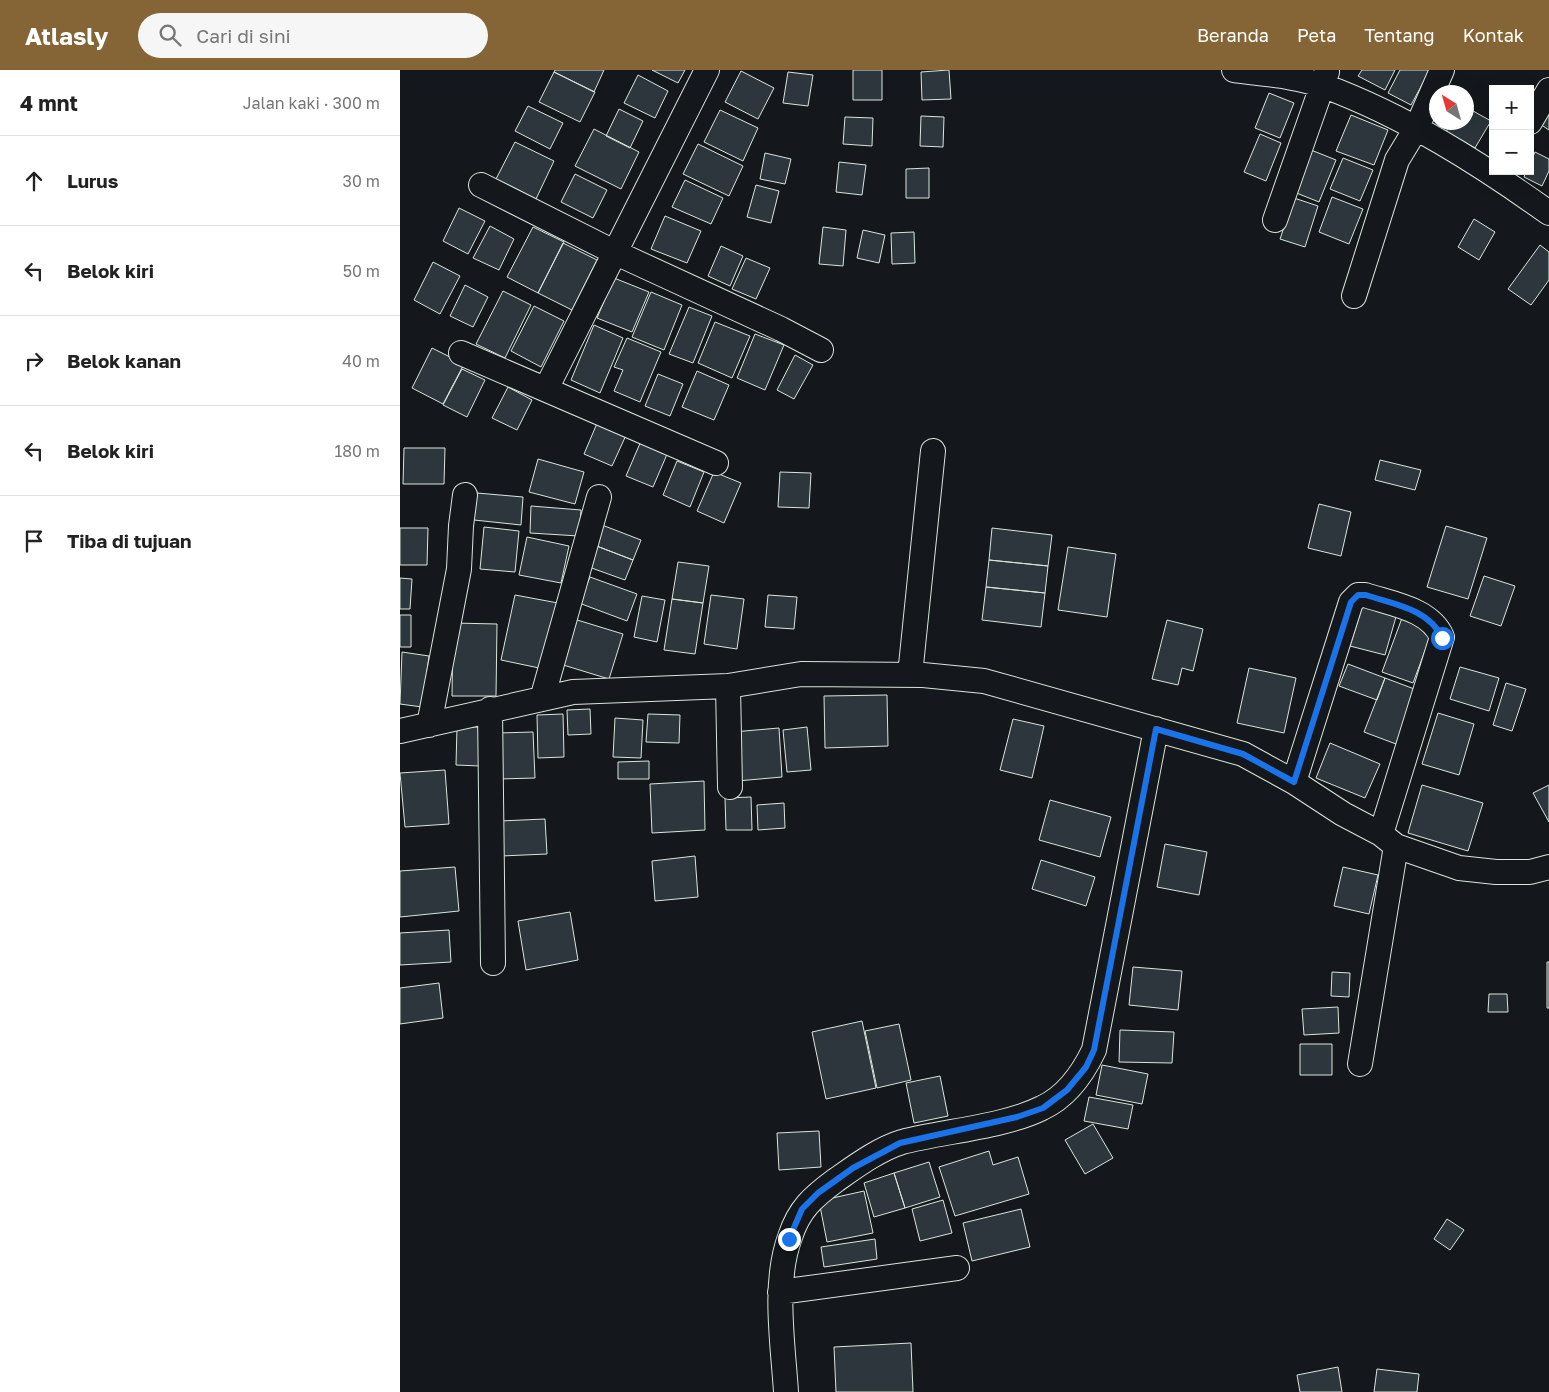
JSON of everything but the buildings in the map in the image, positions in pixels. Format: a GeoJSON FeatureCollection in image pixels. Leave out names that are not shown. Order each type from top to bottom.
{"type":"FeatureCollection","features":[{"type":"Feature","properties":{"kind":"street"},"geometry":{"type":"LineString","coordinates":[[546,390],[707,70]]}},
{"type":"Feature","properties":{"kind":"street"},"geometry":{"type":"LineString","coordinates":[[1234,70],[1325,78],[1489,168]]}},
{"type":"Feature","properties":{"kind":"street"},"geometry":{"type":"LineString","coordinates":[[1354,296],[1397,160],[1417,127],[1442,70]]}},
{"type":"Feature","properties":{"kind":"street"},"geometry":{"type":"LineString","coordinates":[[1275,220],[1325,78]]}},
{"type":"Feature","properties":{"kind":"street"},"geometry":{"type":"LineString","coordinates":[[1534,115],[1549,90]]}},
{"type":"Feature","properties":{"kind":"street"},"geometry":{"type":"LineString","coordinates":[[1500,175],[1549,213]]}},
{"type":"Feature","properties":{"kind":"street"},"geometry":{"type":"LineString","coordinates":[[481,185],[614,252],[781,329],[821,350]]}},
{"type":"Feature","properties":{"kind":"street"},"geometry":{"type":"LineString","coordinates":[[461,353],[716,463]]}},
{"type":"Feature","properties":{"kind":"street"},"geometry":{"type":"LineString","coordinates":[[910,675],[933,451]]}},
{"type":"Feature","properties":{"kind":"street"},"geometry":{"type":"LineString","coordinates":[[430,725],[456,588],[465,495]]}},
{"type":"Feature","properties":{"kind":"street"},"geometry":{"type":"LineString","coordinates":[[542,699],[600,497]]}},
{"type":"Feature","properties":{"kind":"street"},"geometry":{"type":"LineString","coordinates":[[1294,782],[1351,602],[1358,595],[1366,595],[1424,615],[1438,628],[1442,638],[1388,840],[1360,1064]]}},
{"type":"Feature","properties":{"kind":"street"},"geometry":{"type":"LineString","coordinates":[[400,731],[490,709],[574,692],[728,686],[801,674],[910,675],[984,681],[1243,754],[1294,782],[1343,814],[1388,840],[1459,868],[1530,872],[1549,867]]}},
{"type":"Feature","properties":{"kind":"street"},"geometry":{"type":"LineString","coordinates":[[728,686],[730,788]]}},
{"type":"Feature","properties":{"kind":"street"},"geometry":{"type":"LineString","coordinates":[[490,709],[493,963]]}},
{"type":"Feature","properties":{"kind":"street"},"geometry":{"type":"LineString","coordinates":[[786,1392],[780,1292],[789,1239],[802,1209],[818,1193],[853,1168],[900,1143],[1017,1117],[1043,1108],[1067,1090],[1086,1067],[1094,1050],[1156,729]]}},
{"type":"Feature","properties":{"kind":"street"},"geometry":{"type":"LineString","coordinates":[[780,1292],[957,1268]]}},
{"type":"Feature","properties":{"kind":"route"},"geometry":{"type":"LineString","coordinates":[[789,1239],[802,1209],[818,1193],[875,1155],[900,1143],[1017,1117],[1043,1108],[1067,1090],[1086,1067],[1094,1050],[1156,729],[1243,754],[1294,782],[1351,602],[1358,595],[1366,595],[1424,615],[1438,628],[1442,638]]}}]}
